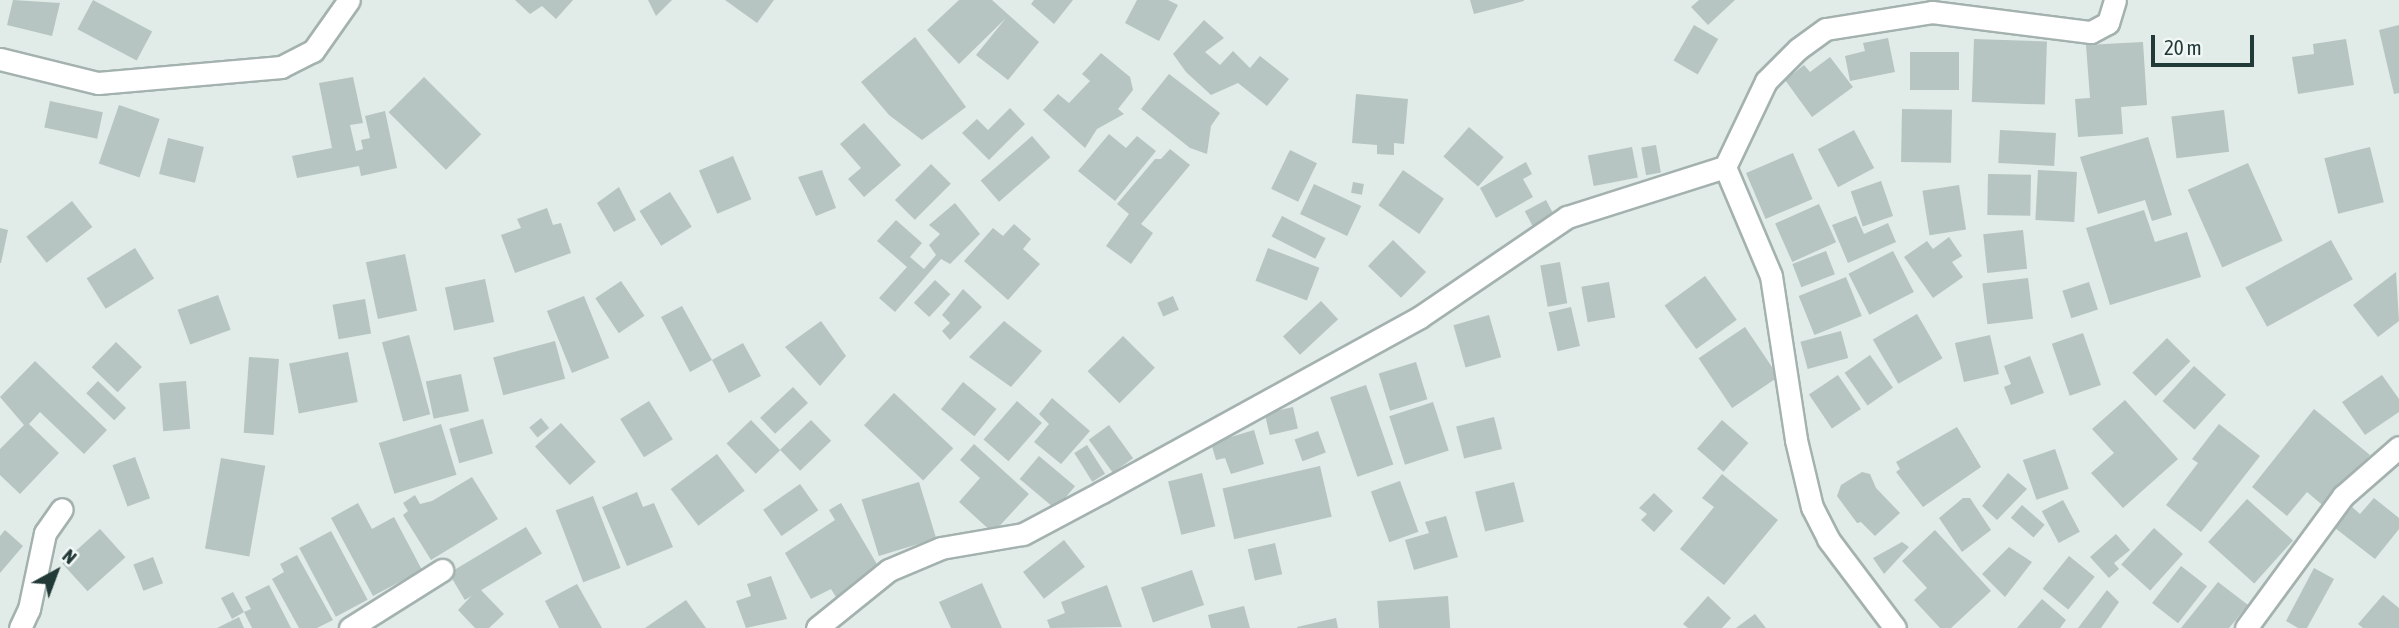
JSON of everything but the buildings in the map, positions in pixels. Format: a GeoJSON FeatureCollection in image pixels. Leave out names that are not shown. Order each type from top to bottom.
{"type":"FeatureCollection","features":[{"type":"Feature","properties":{"kind":"street"},"geometry":{"type":"LineString","coordinates":[[0,59],[97,83],[269,69],[313,51],[349,0]]}},
{"type":"Feature","properties":{"kind":"street"},"geometry":{"type":"LineString","coordinates":[[817,628],[889,570],[941,548],[1023,534],[1194,442],[1420,317],[1567,217],[1725,167],[1766,81],[1798,48],[1826,29],[1932,12],[2091,32],[2108,23],[2115,0]]}},
{"type":"Feature","properties":{"kind":"street"},"geometry":{"type":"LineString","coordinates":[[1725,167],[1772,276],[1794,429],[1812,507],[1828,538],[1895,628]]}},
{"type":"Feature","properties":{"kind":"street"},"geometry":{"type":"LineString","coordinates":[[2246,628],[2343,496],[2399,447]]}},
{"type":"Feature","properties":{"kind":"street"},"geometry":{"type":"LineString","coordinates":[[20,628],[29,609],[45,533],[62,509]]}},
{"type":"Feature","properties":{"kind":"street"},"geometry":{"type":"LineString","coordinates":[[350,628],[442,570]]}}]}
